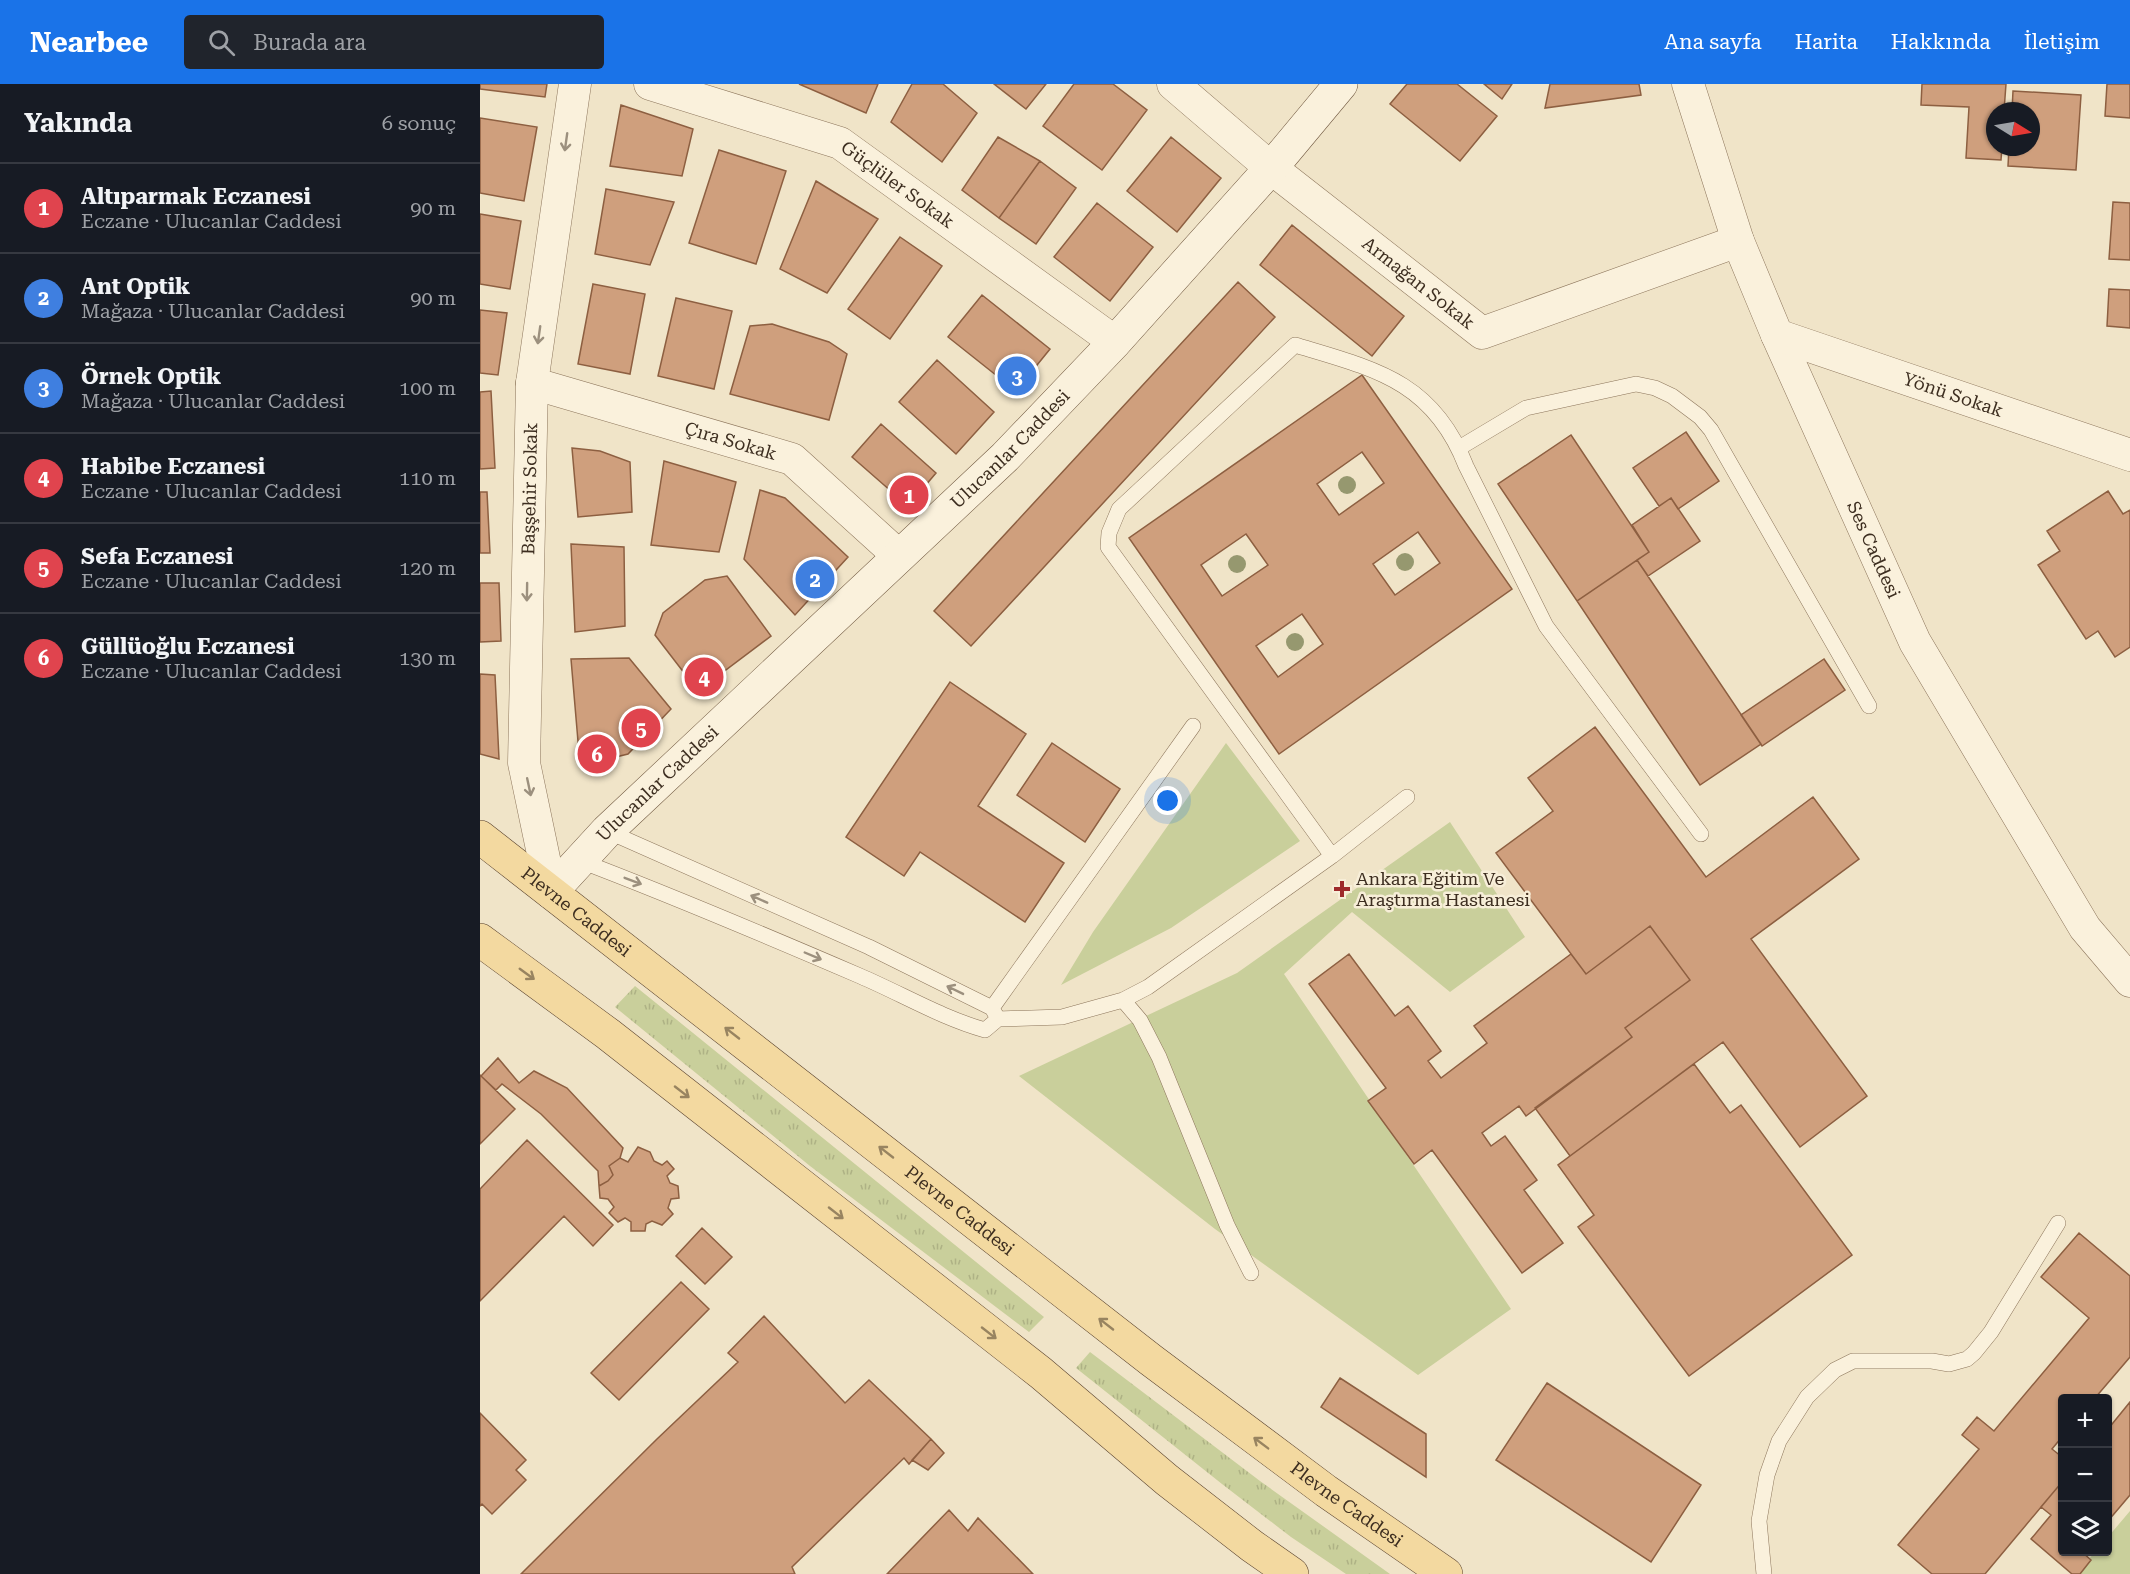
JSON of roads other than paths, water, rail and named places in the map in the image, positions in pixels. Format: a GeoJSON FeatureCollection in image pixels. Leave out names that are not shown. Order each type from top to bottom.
{"type":"FeatureCollection","features":[{"type":"Feature","properties":{"kind":"main road","name":"Ulucanlar Caddesi"},"geometry":{"type":"LineString","coordinates":[[551,892],[607,831],[1005,457],[1115,342],[1271,168],[1341,84]]}},
{"type":"Feature","properties":{"kind":"main road","name":"Plevne Caddesi"},"geometry":{"type":"LineString","coordinates":[[480,837],[1151,1360],[1326,1491],[1446,1574]]}},
{"type":"Feature","properties":{"kind":"main road"},"geometry":{"type":"LineString","coordinates":[[480,940],[616,1040],[1041,1373],[1167,1480],[1292,1574]]}},
{"type":"Feature","properties":{"kind":"street","name":"Başşehir Sokak"},"geometry":{"type":"LineString","coordinates":[[551,892],[524,763],[532,383],[575,84]]}},
{"type":"Feature","properties":{"kind":"street","name":"Güçlüler Sokak"},"geometry":{"type":"LineString","coordinates":[[650,84],[840,143],[1115,342]]}},
{"type":"Feature","properties":{"kind":"street","name":"Ses Caddesi"},"geometry":{"type":"LineString","coordinates":[[1688,84],[1738,241],[1777,335],[1915,642],[2085,928],[2130,981]]}},
{"type":"Feature","properties":{"kind":"street","name":"Armağan Sokak"},"geometry":{"type":"LineString","coordinates":[[1175,85],[1271,168],[1482,333],[1738,241]]}},
{"type":"Feature","properties":{"kind":"street","name":"Yönü Sokak"},"geometry":{"type":"LineString","coordinates":[[1777,335],[2130,455]]}},
{"type":"Feature","properties":{"kind":"street","name":"Çıra Sokak"},"geometry":{"type":"LineString","coordinates":[[532,383],[792,459],[899,556]]}},
{"type":"Feature","properties":{"kind":"lane"},"geometry":{"type":"LineString","coordinates":[[1332,856],[1108,547],[1109,533],[1119,509],[1295,345],[1355,363],[1405,385],[1438,416],[1459,448],[1546,626],[1701,834]]}},
{"type":"Feature","properties":{"kind":"lane"},"geometry":{"type":"LineString","coordinates":[[1459,448],[1526,408],[1636,384],[1655,388],[1672,396],[1700,417],[1710,430],[1869,706]]}},
{"type":"Feature","properties":{"kind":"lane"},"geometry":{"type":"LineString","coordinates":[[578,860],[687,902],[893,990],[962,1024],[985,1030],[1193,726]]}},
{"type":"Feature","properties":{"kind":"lane"},"geometry":{"type":"LineString","coordinates":[[607,831],[869,947],[995,1014],[1062,1017],[1123,1000],[1148,987],[1332,856],[1407,796]]}},
{"type":"Feature","properties":{"kind":"lane"},"geometry":{"type":"LineString","coordinates":[[1123,1000],[1140,1020],[1159,1057],[1214,1194],[1251,1273]]}},
{"type":"Feature","properties":{"kind":"lane"},"geometry":{"type":"LineString","coordinates":[[1764,1574],[1759,1521],[1767,1475],[1779,1441],[1807,1397],[1835,1370],[1853,1361],[1909,1360],[1949,1364],[1967,1359],[1991,1332],[2058,1223]]}},
{"type":"Feature","properties":{"kind":"place","name":"Örnek Optik"},"geometry":{"type":"Point","coordinates":[1017,376]}},
{"type":"Feature","properties":{"kind":"place","name":"Altıparmak Eczanesi"},"geometry":{"type":"Point","coordinates":[909,495]}},
{"type":"Feature","properties":{"kind":"place","name":"Ant Optik"},"geometry":{"type":"Point","coordinates":[815,579]}},
{"type":"Feature","properties":{"kind":"place","name":"Habibe Eczanesi"},"geometry":{"type":"Point","coordinates":[704,677]}},
{"type":"Feature","properties":{"kind":"place","name":"Sefa Eczanesi"},"geometry":{"type":"Point","coordinates":[641,728]}},
{"type":"Feature","properties":{"kind":"place","name":"Güllüoğlu Eczanesi"},"geometry":{"type":"Point","coordinates":[597,754]}},
{"type":"Feature","properties":{"kind":"place","name":"Ankara Eğitim Ve Araştırma Hastanesi"},"geometry":{"type":"Point","coordinates":[1342,889]}}]}
